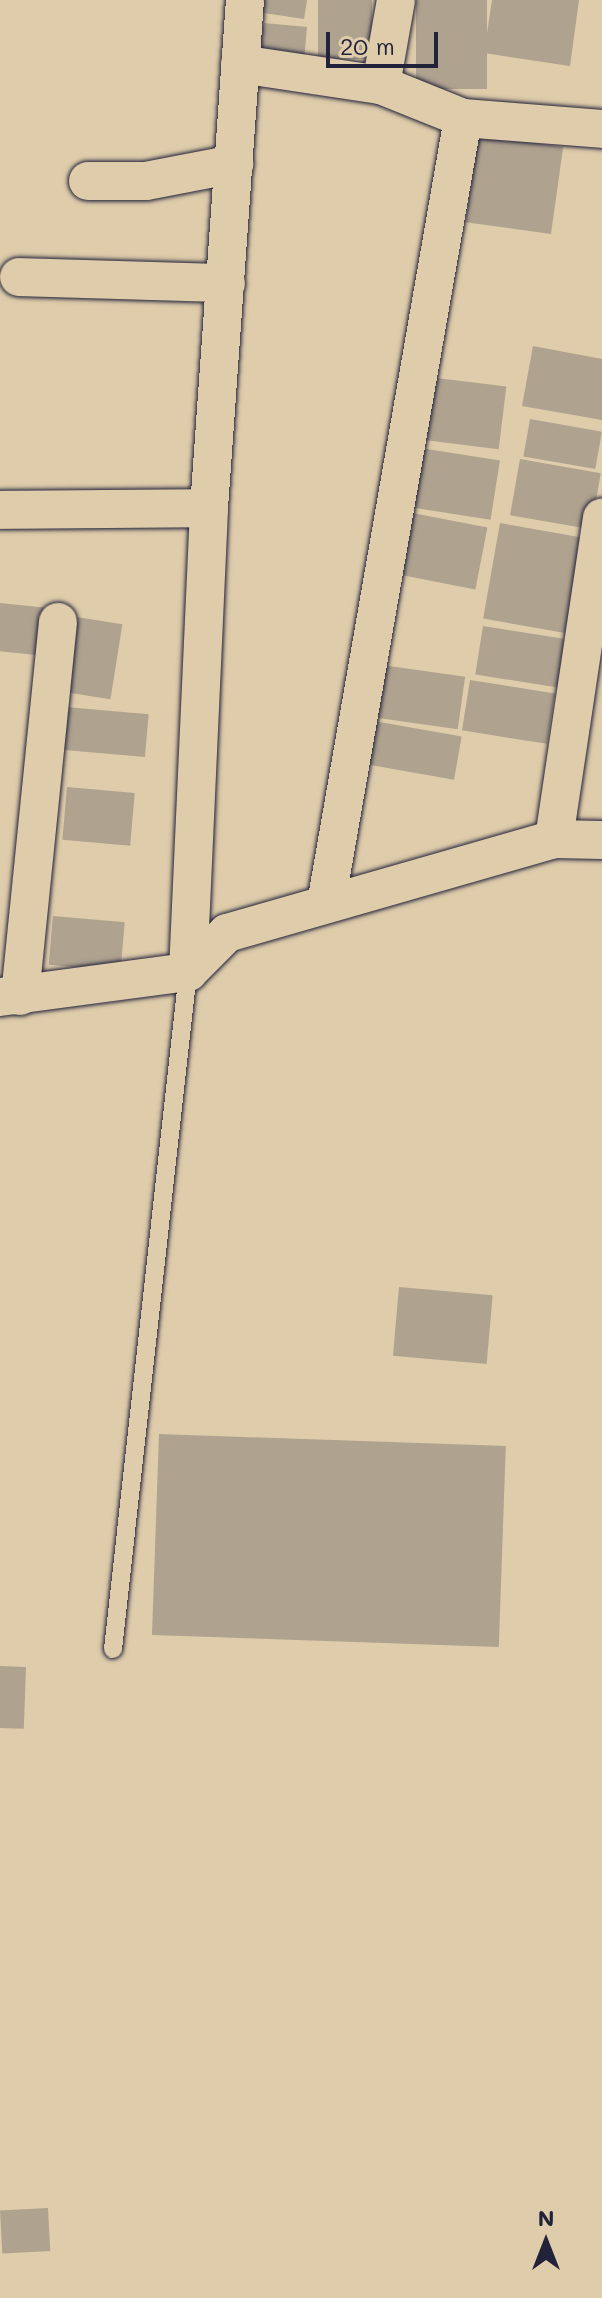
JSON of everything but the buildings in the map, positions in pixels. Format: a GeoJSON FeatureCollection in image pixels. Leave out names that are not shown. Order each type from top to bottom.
{"type":"FeatureCollection","features":[{"type":"Feature","properties":{"kind":"street"},"geometry":{"type":"LineString","coordinates":[[188,972],[209,508],[245,0]]}},
{"type":"Feature","properties":{"kind":"street"},"geometry":{"type":"LineString","coordinates":[[381,85],[396,0]]}},
{"type":"Feature","properties":{"kind":"street"},"geometry":{"type":"LineString","coordinates":[[240,64],[381,85],[463,118],[601,123]]}},
{"type":"Feature","properties":{"kind":"street"},"geometry":{"type":"LineString","coordinates":[[326,904],[463,118]]}},
{"type":"Feature","properties":{"kind":"street"},"geometry":{"type":"LineString","coordinates":[[88,181],[146,181],[234,164]]}},
{"type":"Feature","properties":{"kind":"street"},"geometry":{"type":"LineString","coordinates":[[19,277],[226,283]]}},
{"type":"Feature","properties":{"kind":"street"},"geometry":{"type":"LineString","coordinates":[[0,510],[209,508]]}},
{"type":"Feature","properties":{"kind":"street"},"geometry":{"type":"LineString","coordinates":[[554,839],[602,518]]}},
{"type":"Feature","properties":{"kind":"street"},"geometry":{"type":"LineString","coordinates":[[58,622],[10,996],[188,972],[227,933],[554,839],[602,840]]}},
{"type":"Feature","properties":{"kind":"lane"},"geometry":{"type":"LineString","coordinates":[[113,1649],[188,972]]}}]}
